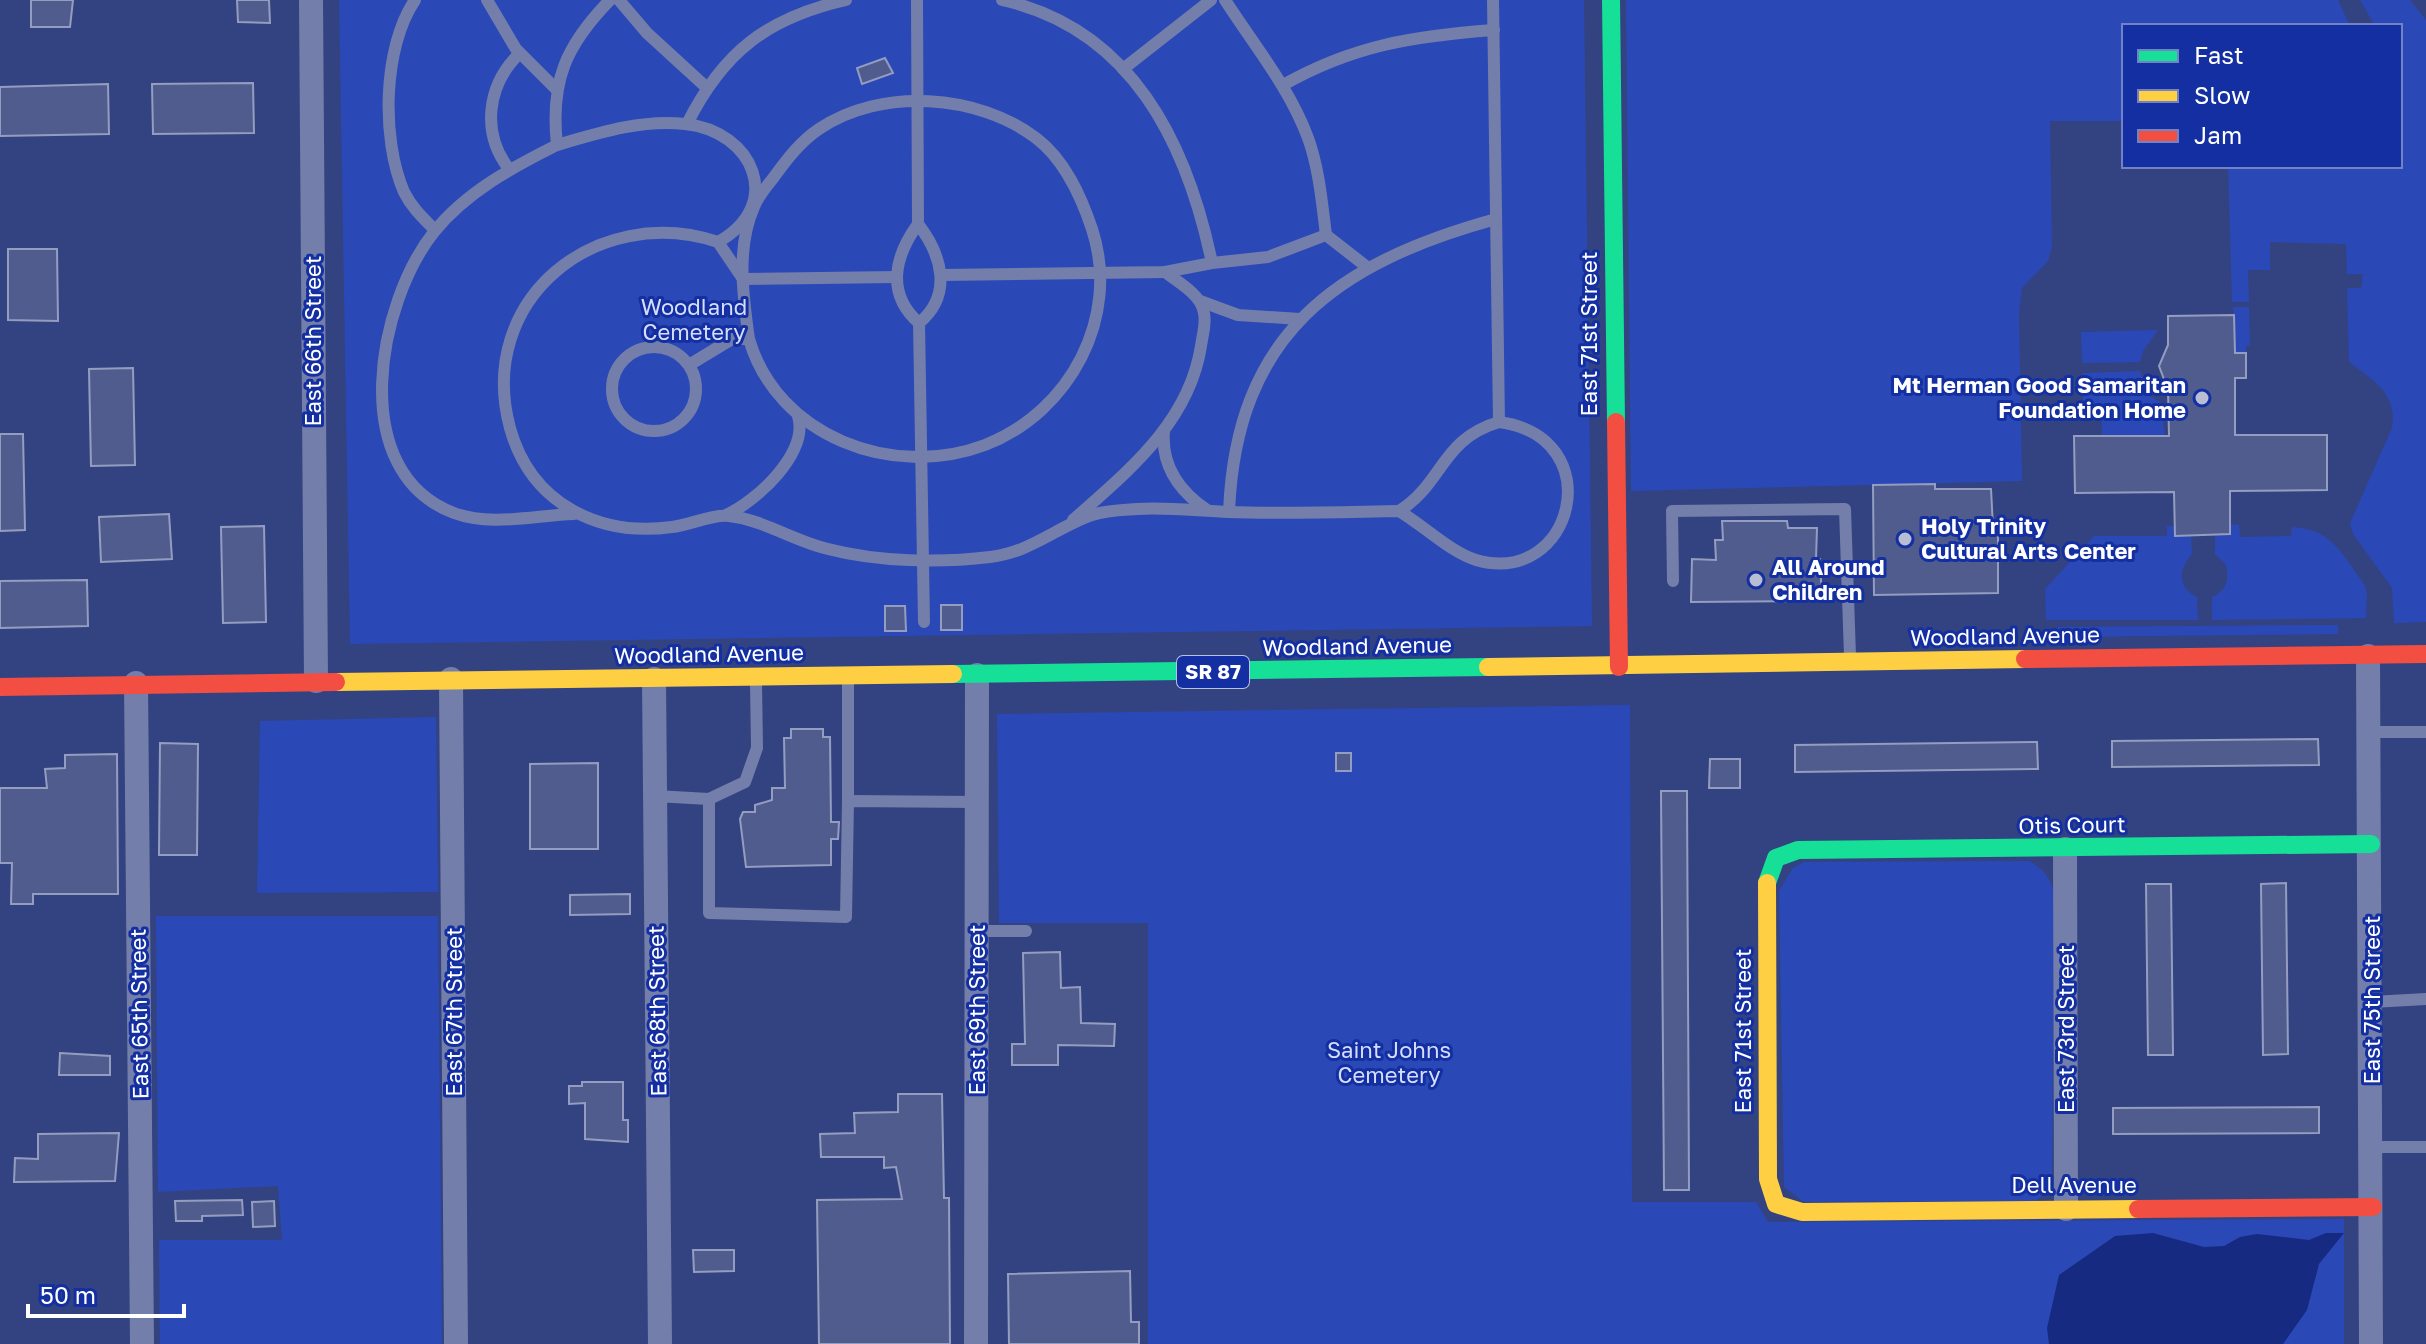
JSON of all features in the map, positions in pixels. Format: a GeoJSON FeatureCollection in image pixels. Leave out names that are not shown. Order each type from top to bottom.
{"type":"FeatureCollection","features":[{"type":"Feature","properties":{"kind":"main road","name":"East 71st Street"},"geometry":{"type":"LineString","coordinates":[[1611,0],[1619,667]]}},
{"type":"Feature","properties":{"kind":"main road","name":"Woodland Avenue"},"geometry":{"type":"LineString","coordinates":[[0,687],[2426,654]]}},
{"type":"Feature","properties":{"kind":"main road","name":"Otis Court"},"geometry":{"type":"LineString","coordinates":[[1776,858],[1798,850],[2371,844]]}},
{"type":"Feature","properties":{"kind":"main road","name":"East 71st Street"},"geometry":{"type":"LineString","coordinates":[[1776,858],[1767,881],[1768,1179],[1770,1194],[1776,1204]]}},
{"type":"Feature","properties":{"kind":"main road","name":"Dell Avenue"},"geometry":{"type":"LineString","coordinates":[[1776,1204],[1802,1212],[2373,1207]]}},
{"type":"Feature","properties":{"kind":"street","name":"East 66th Street"},"geometry":{"type":"LineString","coordinates":[[311,0],[316,681]]}},
{"type":"Feature","properties":{"kind":"street","name":"East 75th Street"},"geometry":{"type":"LineString","coordinates":[[2368,656],[2373,1147],[2371,1344]]}},
{"type":"Feature","properties":{"kind":"street","name":"East 69th Street"},"geometry":{"type":"LineString","coordinates":[[976,1344],[977,675]]}},
{"type":"Feature","properties":{"kind":"street","name":"East 67th Street"},"geometry":{"type":"LineString","coordinates":[[451,679],[456,1344]]}},
{"type":"Feature","properties":{"kind":"street","name":"East 68th Street"},"geometry":{"type":"LineString","coordinates":[[654,679],[660,1344]]}},
{"type":"Feature","properties":{"kind":"street","name":"East 65th Street"},"geometry":{"type":"LineString","coordinates":[[136,683],[142,1344]]}},
{"type":"Feature","properties":{"kind":"street","name":"East 73rd Street"},"geometry":{"type":"LineString","coordinates":[[2065,849],[2066,1209]]}},
{"type":"Feature","properties":{"kind":"lane"},"geometry":{"type":"LineString","coordinates":[[415,0],[394,40],[390,95],[392,132],[404,191],[415,212],[435,230]]}},
{"type":"Feature","properties":{"kind":"lane"},"geometry":{"type":"LineString","coordinates":[[487,0],[519,54],[556,89]]}},
{"type":"Feature","properties":{"kind":"lane"},"geometry":{"type":"LineString","coordinates":[[557,145],[556,89],[566,57],[578,36],[610,0]]}},
{"type":"Feature","properties":{"kind":"lane"},"geometry":{"type":"LineString","coordinates":[[619,0],[647,33],[706,87]]}},
{"type":"Feature","properties":{"kind":"lane"},"geometry":{"type":"LineString","coordinates":[[687,124],[706,87],[723,64],[767,28],[792,16],[846,0]]}},
{"type":"Feature","properties":{"kind":"lane"},"geometry":{"type":"LineString","coordinates":[[917,0],[918,224],[938,256],[941,275],[937,301],[919,323]]}},
{"type":"Feature","properties":{"kind":"lane"},"geometry":{"type":"LineString","coordinates":[[1002,0],[1073,27],[1098,44],[1150,100],[1181,157],[1201,212],[1212,263]]}},
{"type":"Feature","properties":{"kind":"lane"},"geometry":{"type":"LineString","coordinates":[[1123,69],[1211,0]]}},
{"type":"Feature","properties":{"kind":"lane"},"geometry":{"type":"LineString","coordinates":[[1225,0],[1283,85],[1309,140],[1326,235],[1367,267]]}},
{"type":"Feature","properties":{"kind":"lane"},"geometry":{"type":"LineString","coordinates":[[1493,0],[1499,422]]}},
{"type":"Feature","properties":{"kind":"lane"},"geometry":{"type":"LineString","coordinates":[[1283,85],[1316,66],[1361,48],[1422,36],[1494,30]]}},
{"type":"Feature","properties":{"kind":"lane"},"geometry":{"type":"LineString","coordinates":[[509,169],[496,148],[491,105],[500,79],[519,54]]}},
{"type":"Feature","properties":{"kind":"lane"},"geometry":{"type":"LineString","coordinates":[[718,242],[739,227],[754,206],[796,149],[822,127],[869,108],[918,102],[955,104],[990,113],[1016,125],[1049,148],[1073,183],[1090,221],[1100,272],[1100,298],[1093,332],[1079,364],[1058,394],[1023,423],[987,444],[959,452],[922,455],[863,449],[822,433],[798,416],[762,373],[749,339],[743,279],[745,242],[754,206],[755,179],[742,151],[724,135],[687,124],[624,128],[557,145],[509,169],[435,230],[413,263],[389,319],[382,385],[394,454],[421,492],[453,513],[486,519],[574,514],[633,529],[686,526],[739,509],[768,483],[799,439],[809,432],[822,433]]}},
{"type":"Feature","properties":{"kind":"lane"},"geometry":{"type":"LineString","coordinates":[[1229,512],[1230,479],[1241,422],[1280,342],[1300,319],[1367,267],[1421,243],[1496,219]]}},
{"type":"Feature","properties":{"kind":"lane"},"geometry":{"type":"LineString","coordinates":[[918,224],[903,248],[896,277],[902,302],[919,323],[924,622]]}},
{"type":"Feature","properties":{"kind":"lane"},"geometry":{"type":"LineString","coordinates":[[574,514],[538,479],[511,429],[504,368],[521,310],[558,269],[605,244],[644,236],[683,234],[718,242],[731,256],[743,279]]}},
{"type":"Feature","properties":{"kind":"lane"},"geometry":{"type":"LineString","coordinates":[[941,275],[1165,272],[1268,257],[1326,235]]}},
{"type":"Feature","properties":{"kind":"lane"},"geometry":{"type":"LineString","coordinates":[[1165,272],[1200,301],[1238,315],[1300,319]]}},
{"type":"Feature","properties":{"kind":"lane"},"geometry":{"type":"LineString","coordinates":[[743,279],[896,277]]}},
{"type":"Feature","properties":{"kind":"lane"},"geometry":{"type":"LineString","coordinates":[[1065,528],[1144,456],[1188,393],[1206,323],[1200,301]]}},
{"type":"Feature","properties":{"kind":"lane"},"geometry":{"type":"LineString","coordinates":[[689,365],[712,348],[732,339],[749,339]]}},
{"type":"Feature","properties":{"kind":"lane"},"geometry":{"type":"LineString","coordinates":[[654,346],[669,349],[689,365],[696,380],[696,395],[683,420],[657,431],[631,424],[621,415],[612,390],[613,376],[629,354],[654,346]]}},
{"type":"Feature","properties":{"kind":"lane"},"geometry":{"type":"LineString","coordinates":[[798,416],[799,439]]}},
{"type":"Feature","properties":{"kind":"lane"},"geometry":{"type":"LineString","coordinates":[[726,515],[777,529],[826,549],[924,559],[1009,554],[1107,511],[1399,511],[1461,554],[1477,560],[1514,562],[1540,550],[1563,525],[1568,505],[1563,463],[1553,445],[1520,424],[1499,422],[1476,428],[1459,442],[1421,494],[1399,511]]}},
{"type":"Feature","properties":{"kind":"lane"},"geometry":{"type":"LineString","coordinates":[[1164,431],[1165,456],[1177,483],[1207,510]]}},
{"type":"Feature","properties":{"kind":"lane"},"geometry":{"type":"LineString","coordinates":[[1673,581],[1672,511],[1845,509],[1850,663]]}},
{"type":"Feature","properties":{"kind":"lane"},"geometry":{"type":"LineString","coordinates":[[709,799],[709,913],[846,917],[848,677]]}},
{"type":"Feature","properties":{"kind":"lane"},"geometry":{"type":"LineString","coordinates":[[655,796],[709,799],[745,782],[757,748],[756,678]]}},
{"type":"Feature","properties":{"kind":"lane"},"geometry":{"type":"LineString","coordinates":[[2369,732],[2426,732]]}},
{"type":"Feature","properties":{"kind":"lane"},"geometry":{"type":"LineString","coordinates":[[848,801],[977,802]]}},
{"type":"Feature","properties":{"kind":"lane"},"geometry":{"type":"LineString","coordinates":[[977,931],[1026,931]]}},
{"type":"Feature","properties":{"kind":"lane"},"geometry":{"type":"LineString","coordinates":[[2372,1002],[2426,999]]}},
{"type":"Feature","properties":{"kind":"lane"},"geometry":{"type":"LineString","coordinates":[[2373,1147],[2426,1147]]}},
{"type":"Feature","properties":{"kind":"green space","name":"Woodland Cemetery"},"geometry":{"type":"Polygon","coordinates":[[[339,0],[1584,0],[1592,626],[350,644],[339,0]]]}},
{"type":"Feature","properties":{"kind":"green space"},"geometry":{"type":"Polygon","coordinates":[[[1626,0],[2338,0],[2349,24],[2122,24],[2122,121],[2050,121],[2052,247],[2048,261],[2022,288],[2019,313],[2022,481],[1631,491],[1626,0]]]}},
{"type":"Feature","properties":{"kind":"green space"},"geometry":{"type":"Polygon","coordinates":[[[2360,0],[2410,0],[2426,20],[2426,622],[2394,623],[2392,588],[2353,534],[2350,523],[2392,428],[2393,416],[2382,389],[2349,362],[2347,288],[2361,288],[2363,274],[2347,274],[2346,244],[2270,242],[2270,270],[2248,270],[2249,302],[2232,302],[2228,168],[2402,168],[2402,24],[2374,24],[2360,0]]]}},
{"type":"Feature","properties":{"kind":"green space"},"geometry":{"type":"Polygon","coordinates":[[[2233,307],[2249,307],[2250,345],[2246,346],[2246,353],[2235,353],[2233,307]]]}},
{"type":"Feature","properties":{"kind":"green space"},"geometry":{"type":"Polygon","coordinates":[[[2158,330],[2143,351],[2140,362],[2082,363],[2081,332],[2158,330]]]}},
{"type":"Feature","properties":{"kind":"green space"},"geometry":{"type":"Polygon","coordinates":[[[2140,371],[2150,396],[2161,403],[2165,436],[2102,436],[2102,413],[2083,412],[2083,373],[2140,371]]]}},
{"type":"Feature","properties":{"kind":"green space"},"geometry":{"type":"Polygon","coordinates":[[[2230,524],[2239,525],[2240,537],[2291,536],[2292,527],[2327,538],[2364,584],[2367,592],[2366,618],[2212,620],[2212,597],[2224,588],[2227,575],[2226,565],[2215,554],[2215,534],[2230,534],[2230,524]]]}},
{"type":"Feature","properties":{"kind":"green space"},"geometry":{"type":"Polygon","coordinates":[[[2167,526],[2175,526],[2191,535],[2192,554],[2184,566],[2182,578],[2186,588],[2197,597],[2198,620],[2046,620],[2045,589],[2094,536],[2167,536],[2167,526]]]}},
{"type":"Feature","properties":{"kind":"green space"},"geometry":{"type":"Polygon","coordinates":[[[2338,625],[2338,634],[2059,637],[2052,634],[2058,627],[2338,625]]]}},
{"type":"Feature","properties":{"kind":"green space","name":"Saint Johns Cemetery"},"geometry":{"type":"Polygon","coordinates":[[[1630,705],[1632,1202],[1756,1202],[1768,1222],[2344,1219],[2344,1344],[1148,1344],[1148,923],[999,923],[997,714],[1630,705]]]}},
{"type":"Feature","properties":{"kind":"green space"},"geometry":{"type":"Polygon","coordinates":[[[436,717],[438,892],[257,893],[260,721],[436,717]]]}},
{"type":"Feature","properties":{"kind":"green space"},"geometry":{"type":"Polygon","coordinates":[[[2029,861],[2046,875],[2054,895],[2052,1179],[2047,1191],[2036,1201],[1804,1202],[1784,1187],[1779,891],[1793,868],[1804,862],[2029,861]]]}},
{"type":"Feature","properties":{"kind":"green space"},"geometry":{"type":"Polygon","coordinates":[[[156,916],[438,916],[442,1344],[160,1344],[159,1240],[282,1240],[278,1186],[158,1192],[156,916]]]}},
{"type":"Feature","properties":{"kind":"shaded area"},"geometry":{"type":"Polygon","coordinates":[[[2153,1233],[2204,1247],[2224,1246],[2240,1237],[2257,1234],[2309,1240],[2326,1233],[2344,1233],[2319,1264],[2307,1310],[2283,1344],[2049,1344],[2047,1328],[2059,1275],[2115,1236],[2153,1233]]]}},
{"type":"Feature","properties":{"kind":"building"},"geometry":{"type":"Polygon","coordinates":[[[31,0],[73,0],[70,27],[31,27],[31,0]]]}},
{"type":"Feature","properties":{"kind":"building"},"geometry":{"type":"Polygon","coordinates":[[[237,0],[269,0],[270,23],[238,22],[237,0]]]}},
{"type":"Feature","properties":{"kind":"building"},"geometry":{"type":"Polygon","coordinates":[[[885,58],[893,73],[862,84],[857,68],[885,58]]]}},
{"type":"Feature","properties":{"kind":"building"},"geometry":{"type":"Polygon","coordinates":[[[253,83],[254,133],[153,134],[152,84],[253,83]]]}},
{"type":"Feature","properties":{"kind":"building"},"geometry":{"type":"Polygon","coordinates":[[[108,84],[109,134],[0,136],[0,87],[108,84]]]}},
{"type":"Feature","properties":{"kind":"building"},"geometry":{"type":"Polygon","coordinates":[[[8,249],[57,249],[58,321],[8,320],[8,249]]]}},
{"type":"Feature","properties":{"kind":"building","name":"Mt Herman Good Samaritan Foundation Home"},"geometry":{"type":"Polygon","coordinates":[[[2234,315],[2235,353],[2246,353],[2246,378],[2235,378],[2235,435],[2327,435],[2327,490],[2230,491],[2230,534],[2175,536],[2174,492],[2075,493],[2074,436],[2169,436],[2168,390],[2159,366],[2168,345],[2168,316],[2234,315]]]}},
{"type":"Feature","properties":{"kind":"building"},"geometry":{"type":"Polygon","coordinates":[[[133,368],[135,465],[91,466],[89,369],[133,368]]]}},
{"type":"Feature","properties":{"kind":"building"},"geometry":{"type":"Polygon","coordinates":[[[0,434],[23,434],[25,530],[0,531],[0,434]]]}},
{"type":"Feature","properties":{"kind":"building"},"geometry":{"type":"Polygon","coordinates":[[[1935,484],[1935,489],[1991,489],[1993,527],[1998,527],[1998,593],[1874,595],[1873,485],[1935,484]]]}},
{"type":"Feature","properties":{"kind":"building"},"geometry":{"type":"Polygon","coordinates":[[[169,514],[172,559],[101,562],[99,517],[169,514]]]}},
{"type":"Feature","properties":{"kind":"building","name":"All Around Children"},"geometry":{"type":"Polygon","coordinates":[[[1722,521],[1787,521],[1788,528],[1817,528],[1816,559],[1820,559],[1822,601],[1691,602],[1692,559],[1716,560],[1715,540],[1723,540],[1722,521]]]}},
{"type":"Feature","properties":{"kind":"building"},"geometry":{"type":"Polygon","coordinates":[[[264,526],[266,622],[223,623],[221,527],[264,526]]]}},
{"type":"Feature","properties":{"kind":"building"},"geometry":{"type":"Polygon","coordinates":[[[87,580],[88,626],[0,628],[0,581],[87,580]]]}},
{"type":"Feature","properties":{"kind":"building"},"geometry":{"type":"Polygon","coordinates":[[[941,605],[962,605],[962,630],[941,630],[941,605]]]}},
{"type":"Feature","properties":{"kind":"building"},"geometry":{"type":"Polygon","coordinates":[[[885,606],[905,606],[906,631],[885,631],[885,606]]]}},
{"type":"Feature","properties":{"kind":"building"},"geometry":{"type":"Polygon","coordinates":[[[791,729],[823,729],[823,737],[830,737],[831,822],[839,822],[838,839],[831,839],[831,865],[746,867],[740,819],[743,812],[755,812],[755,805],[772,800],[772,788],[785,788],[784,738],[791,738],[791,729]]]}},
{"type":"Feature","properties":{"kind":"building"},"geometry":{"type":"Polygon","coordinates":[[[2318,739],[2319,765],[2112,767],[2112,741],[2318,739]]]}},
{"type":"Feature","properties":{"kind":"building"},"geometry":{"type":"Polygon","coordinates":[[[2037,742],[2038,769],[1795,772],[1795,745],[2037,742]]]}},
{"type":"Feature","properties":{"kind":"building"},"geometry":{"type":"Polygon","coordinates":[[[160,743],[198,744],[197,855],[159,855],[160,743]]]}},
{"type":"Feature","properties":{"kind":"building"},"geometry":{"type":"Polygon","coordinates":[[[1336,753],[1351,753],[1351,771],[1336,771],[1336,753]]]}},
{"type":"Feature","properties":{"kind":"building"},"geometry":{"type":"Polygon","coordinates":[[[117,754],[118,894],[33,894],[33,904],[11,904],[12,863],[0,863],[0,788],[47,788],[45,769],[65,768],[65,755],[117,754]]]}},
{"type":"Feature","properties":{"kind":"building"},"geometry":{"type":"Polygon","coordinates":[[[1710,759],[1740,759],[1740,788],[1709,788],[1710,759]]]}},
{"type":"Feature","properties":{"kind":"building"},"geometry":{"type":"Polygon","coordinates":[[[598,763],[598,849],[530,849],[530,764],[598,763]]]}},
{"type":"Feature","properties":{"kind":"building"},"geometry":{"type":"Polygon","coordinates":[[[1661,791],[1687,791],[1689,1190],[1664,1190],[1661,791]]]}},
{"type":"Feature","properties":{"kind":"building"},"geometry":{"type":"Polygon","coordinates":[[[2286,883],[2288,1054],[2263,1055],[2261,884],[2286,883]]]}},
{"type":"Feature","properties":{"kind":"building"},"geometry":{"type":"Polygon","coordinates":[[[2146,884],[2171,884],[2173,1055],[2148,1055],[2146,884]]]}},
{"type":"Feature","properties":{"kind":"building"},"geometry":{"type":"Polygon","coordinates":[[[630,894],[630,914],[570,915],[570,895],[630,894]]]}},
{"type":"Feature","properties":{"kind":"building"},"geometry":{"type":"Polygon","coordinates":[[[1060,952],[1061,988],[1080,987],[1081,1023],[1115,1024],[1114,1046],[1058,1045],[1058,1065],[1012,1065],[1012,1044],[1025,1044],[1023,953],[1060,952]]]}},
{"type":"Feature","properties":{"kind":"building"},"geometry":{"type":"Polygon","coordinates":[[[60,1053],[110,1056],[110,1075],[59,1075],[60,1053]]]}},
{"type":"Feature","properties":{"kind":"building"},"geometry":{"type":"Polygon","coordinates":[[[582,1082],[623,1082],[623,1120],[628,1120],[628,1142],[585,1139],[585,1103],[569,1104],[569,1086],[582,1086],[582,1082]]]}},
{"type":"Feature","properties":{"kind":"building"},"geometry":{"type":"Polygon","coordinates":[[[898,1094],[942,1094],[944,1198],[949,1198],[950,1344],[819,1344],[817,1200],[902,1199],[896,1167],[884,1168],[884,1157],[821,1157],[820,1134],[855,1133],[854,1113],[898,1112],[898,1094]]]}},
{"type":"Feature","properties":{"kind":"building"},"geometry":{"type":"Polygon","coordinates":[[[2319,1107],[2319,1133],[2113,1134],[2113,1108],[2319,1107]]]}},
{"type":"Feature","properties":{"kind":"building"},"geometry":{"type":"Polygon","coordinates":[[[119,1133],[115,1181],[14,1182],[15,1158],[38,1159],[38,1134],[119,1133]]]}},
{"type":"Feature","properties":{"kind":"building"},"geometry":{"type":"Polygon","coordinates":[[[242,1200],[243,1215],[202,1216],[202,1221],[176,1221],[175,1201],[242,1200]]]}},
{"type":"Feature","properties":{"kind":"building"},"geometry":{"type":"Polygon","coordinates":[[[274,1201],[275,1226],[253,1227],[252,1202],[274,1201]]]}},
{"type":"Feature","properties":{"kind":"building"},"geometry":{"type":"Polygon","coordinates":[[[693,1250],[734,1250],[734,1271],[694,1272],[693,1250]]]}},
{"type":"Feature","properties":{"kind":"building"},"geometry":{"type":"Polygon","coordinates":[[[1130,1271],[1131,1322],[1139,1322],[1139,1344],[1009,1344],[1008,1274],[1130,1271]]]}},
{"type":"Feature","properties":{"kind":"traffic: fast"},"geometry":{"type":"LineString","coordinates":[[1611,0],[1616,422]]}},
{"type":"Feature","properties":{"kind":"traffic: fast"},"geometry":{"type":"LineString","coordinates":[[953,674],[1488,667]]}},
{"type":"Feature","properties":{"kind":"traffic: fast"},"geometry":{"type":"LineString","coordinates":[[1767,883],[1776,858],[1798,850],[2371,844]]}},
{"type":"Feature","properties":{"kind":"traffic: slow"},"geometry":{"type":"LineString","coordinates":[[1488,667],[2025,659]]}},
{"type":"Feature","properties":{"kind":"traffic: slow"},"geometry":{"type":"LineString","coordinates":[[336,682],[953,674]]}},
{"type":"Feature","properties":{"kind":"traffic: slow"},"geometry":{"type":"LineString","coordinates":[[1767,883],[1768,1179],[1776,1204],[1802,1212],[2138,1209]]}},
{"type":"Feature","properties":{"kind":"traffic: jam"},"geometry":{"type":"LineString","coordinates":[[1616,422],[1619,667]]}},
{"type":"Feature","properties":{"kind":"traffic: jam"},"geometry":{"type":"LineString","coordinates":[[2025,659],[2426,654]]}},
{"type":"Feature","properties":{"kind":"traffic: jam"},"geometry":{"type":"LineString","coordinates":[[0,687],[336,682]]}},
{"type":"Feature","properties":{"kind":"traffic: jam"},"geometry":{"type":"LineString","coordinates":[[2138,1209],[2373,1207]]}},
{"type":"Feature","properties":{"kind":"place","name":"Mt Herman Good Samaritan Foundation Home"},"geometry":{"type":"Point","coordinates":[2202,398]}},
{"type":"Feature","properties":{"kind":"place","name":"Holy Trinity Cultural Arts Center"},"geometry":{"type":"Point","coordinates":[1905,539]}},
{"type":"Feature","properties":{"kind":"place","name":"All Around Children"},"geometry":{"type":"Point","coordinates":[1756,580]}}]}
